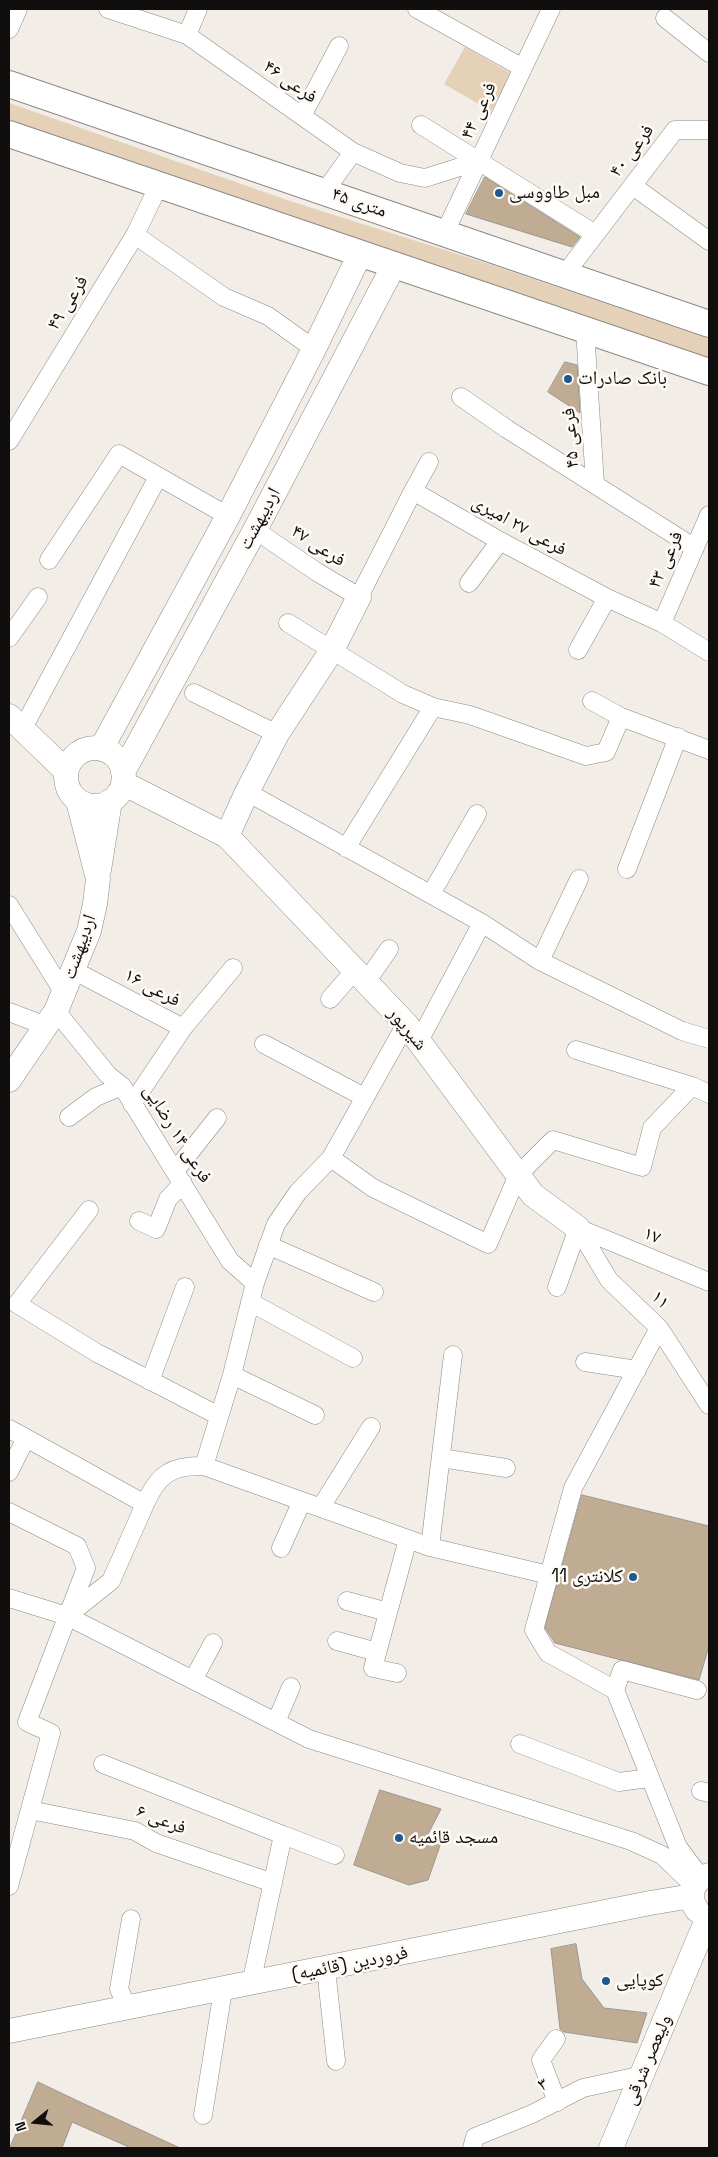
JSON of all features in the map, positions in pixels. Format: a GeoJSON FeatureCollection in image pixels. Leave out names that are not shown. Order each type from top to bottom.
{"type":"FeatureCollection","features":[{"type":"Feature","properties":{"kind":"main road","name":"۴۵ متری"},"geometry":{"type":"LineString","coordinates":[[9,84],[709,324]]}},
{"type":"Feature","properties":{"kind":"main road"},"geometry":{"type":"LineString","coordinates":[[10,137],[159,185],[709,372]]}},
{"type":"Feature","properties":{"kind":"main road","name":"اردیبهشت"},"geometry":{"type":"LineString","coordinates":[[101,749],[228,516],[314,350],[360,254]]}},
{"type":"Feature","properties":{"kind":"main road","name":"اردیبهشت"},"geometry":{"type":"LineString","coordinates":[[10,1074],[55,1010],[89,930],[98,879],[119,785],[394,265]]}},
{"type":"Feature","properties":{"kind":"main road"},"geometry":{"type":"LineString","coordinates":[[342,289],[374,304]]}},
{"type":"Feature","properties":{"kind":"main road"},"geometry":{"type":"LineString","coordinates":[[227,836],[277,734],[332,650],[359,596]]}},
{"type":"Feature","properties":{"kind":"main road"},"geometry":{"type":"LineString","coordinates":[[16,722],[66,771],[71,760],[79,752],[89,748],[101,749],[111,753],[119,761],[119,785],[100,806],[88,805],[78,801]]}},
{"type":"Feature","properties":{"kind":"main road","name":"اردیبهشت"},"geometry":{"type":"LineString","coordinates":[[66,771],[66,782],[70,793],[78,801],[98,879]]}},
{"type":"Feature","properties":{"kind":"main road","name":"شیرپور"},"geometry":{"type":"LineString","coordinates":[[119,785],[227,836],[361,976],[412,1033],[533,1195],[578,1228]]}},
{"type":"Feature","properties":{"kind":"main road"},"geometry":{"type":"LineString","coordinates":[[699,1884],[694,1905],[698,1912],[709,1917]]}},
{"type":"Feature","properties":{"kind":"main road","name":"فروردین (قائمیه)"},"geometry":{"type":"LineString","coordinates":[[9,2031],[223,1990],[650,1902],[699,1884]]}},
{"type":"Feature","properties":{"kind":"main road","name":"ولیعصر شرقی"},"geometry":{"type":"LineString","coordinates":[[610,2148],[643,2075],[709,1917]]}},
{"type":"Feature","properties":{"kind":"street"},"geometry":{"type":"LineString","coordinates":[[9,30],[18,9]]}},
{"type":"Feature","properties":{"kind":"street","name":"فرعی ۴۶"},"geometry":{"type":"LineString","coordinates":[[108,9],[186,34],[353,152],[400,173],[425,178],[479,161]]}},
{"type":"Feature","properties":{"kind":"street"},"geometry":{"type":"LineString","coordinates":[[186,34],[198,9]]}},
{"type":"Feature","properties":{"kind":"street"},"geometry":{"type":"LineString","coordinates":[[417,9],[523,68]]}},
{"type":"Feature","properties":{"kind":"street","name":"فرعی ۴۴"},"geometry":{"type":"LineString","coordinates":[[445,232],[551,9]]}},
{"type":"Feature","properties":{"kind":"street"},"geometry":{"type":"LineString","coordinates":[[665,18],[709,53]]}},
{"type":"Feature","properties":{"kind":"street"},"geometry":{"type":"LineString","coordinates":[[302,116],[339,46]]}},
{"type":"Feature","properties":{"kind":"street"},"geometry":{"type":"LineString","coordinates":[[421,125],[595,234]]}},
{"type":"Feature","properties":{"kind":"street","name":"فرعی ۴۰"},"geometry":{"type":"LineString","coordinates":[[565,274],[675,130],[709,130]]}},
{"type":"Feature","properties":{"kind":"street"},"geometry":{"type":"LineString","coordinates":[[325,191],[353,152]]}},
{"type":"Feature","properties":{"kind":"street","name":"فرعی ۴۹"},"geometry":{"type":"LineString","coordinates":[[9,441],[14,419],[135,235],[159,185]]}},
{"type":"Feature","properties":{"kind":"street"},"geometry":{"type":"LineString","coordinates":[[632,186],[709,241]]}},
{"type":"Feature","properties":{"kind":"street"},"geometry":{"type":"LineString","coordinates":[[135,235],[224,297],[268,316],[314,350]]}},
{"type":"Feature","properties":{"kind":"street","name":"فرعی ۴۵"},"geometry":{"type":"LineString","coordinates":[[585,330],[595,484]]}},
{"type":"Feature","properties":{"kind":"street"},"geometry":{"type":"LineString","coordinates":[[461,397],[507,429],[695,548]]}},
{"type":"Feature","properties":{"kind":"street"},"geometry":{"type":"LineString","coordinates":[[49,560],[119,454],[228,516]]}},
{"type":"Feature","properties":{"kind":"street"},"geometry":{"type":"LineString","coordinates":[[359,596],[429,462]]}},
{"type":"Feature","properties":{"kind":"street"},"geometry":{"type":"LineString","coordinates":[[16,722],[158,476]]}},
{"type":"Feature","properties":{"kind":"street","name":"فرعی ۲۷ امیری"},"geometry":{"type":"LineString","coordinates":[[413,491],[500,541],[607,598],[662,623],[709,652]]}},
{"type":"Feature","properties":{"kind":"street","name":"فرعی ۴۳"},"geometry":{"type":"LineString","coordinates":[[662,623],[709,515]]}},
{"type":"Feature","properties":{"kind":"street","name":"فرعی ۴۷"},"geometry":{"type":"LineString","coordinates":[[255,530],[317,572],[359,596]]}},
{"type":"Feature","properties":{"kind":"street"},"geometry":{"type":"LineString","coordinates":[[469,583],[500,541]]}},
{"type":"Feature","properties":{"kind":"street"},"geometry":{"type":"LineString","coordinates":[[9,638],[38,597]]}},
{"type":"Feature","properties":{"kind":"street"},"geometry":{"type":"LineString","coordinates":[[578,650],[607,598]]}},
{"type":"Feature","properties":{"kind":"street"},"geometry":{"type":"LineString","coordinates":[[288,623],[403,694],[433,707],[470,716],[586,756],[606,752],[621,717]]}},
{"type":"Feature","properties":{"kind":"street"},"geometry":{"type":"LineString","coordinates":[[194,692],[277,734]]}},
{"type":"Feature","properties":{"kind":"street"},"geometry":{"type":"LineString","coordinates":[[592,701],[621,717],[709,750]]}},
{"type":"Feature","properties":{"kind":"street"},"geometry":{"type":"LineString","coordinates":[[346,848],[433,707]]}},
{"type":"Feature","properties":{"kind":"street"},"geometry":{"type":"LineString","coordinates":[[628,869],[678,737]]}},
{"type":"Feature","properties":{"kind":"street"},"geometry":{"type":"LineString","coordinates":[[247,792],[482,923],[540,961],[682,1031],[709,1039]]}},
{"type":"Feature","properties":{"kind":"street"},"geometry":{"type":"LineString","coordinates":[[431,894],[477,814]]}},
{"type":"Feature","properties":{"kind":"street"},"geometry":{"type":"LineString","coordinates":[[540,961],[579,879]]}},
{"type":"Feature","properties":{"kind":"street","name":"فرعی ۱۴ رضایی"},"geometry":{"type":"LineString","coordinates":[[9,904],[55,1010],[108,1075],[122,1086],[230,1262],[255,1284]]}},
{"type":"Feature","properties":{"kind":"street"},"geometry":{"type":"LineString","coordinates":[[204,1466],[232,1376],[255,1284],[276,1224],[298,1192],[331,1158],[364,1097],[412,1033],[482,923]]}},
{"type":"Feature","properties":{"kind":"street"},"geometry":{"type":"LineString","coordinates":[[330,999],[361,976],[389,949]]}},
{"type":"Feature","properties":{"kind":"street"},"geometry":{"type":"LineString","coordinates":[[183,1028],[234,968]]}},
{"type":"Feature","properties":{"kind":"street","name":"فرعی ۱۶"},"geometry":{"type":"LineString","coordinates":[[73,970],[183,1028],[132,1104]]}},
{"type":"Feature","properties":{"kind":"street"},"geometry":{"type":"LineString","coordinates":[[9,1012],[55,1010]]}},
{"type":"Feature","properties":{"kind":"street"},"geometry":{"type":"LineString","coordinates":[[264,1044],[364,1097]]}},
{"type":"Feature","properties":{"kind":"street"},"geometry":{"type":"LineString","coordinates":[[576,1050],[692,1086],[709,1094]]}},
{"type":"Feature","properties":{"kind":"street"},"geometry":{"type":"LineString","coordinates":[[69,1117],[96,1097],[122,1086]]}},
{"type":"Feature","properties":{"kind":"street"},"geometry":{"type":"LineString","coordinates":[[331,1158],[373,1188],[488,1244],[518,1176],[553,1140],[642,1167],[652,1128],[692,1086]]}},
{"type":"Feature","properties":{"kind":"street"},"geometry":{"type":"LineString","coordinates":[[139,1221],[156,1229],[179,1177],[217,1118]]}},
{"type":"Feature","properties":{"kind":"street"},"geometry":{"type":"LineString","coordinates":[[89,1210],[17,1304],[97,1353],[219,1416]]}},
{"type":"Feature","properties":{"kind":"street"},"geometry":{"type":"LineString","coordinates":[[557,1288],[578,1228]]}},
{"type":"Feature","properties":{"kind":"street","name":"۱۷"},"geometry":{"type":"LineString","coordinates":[[578,1228],[709,1282]]}},
{"type":"Feature","properties":{"kind":"street","name":"۱۱"},"geometry":{"type":"LineString","coordinates":[[578,1228],[609,1280],[659,1328],[709,1405]]}},
{"type":"Feature","properties":{"kind":"street"},"geometry":{"type":"LineString","coordinates":[[268,1245],[374,1292]]}},
{"type":"Feature","properties":{"kind":"street"},"geometry":{"type":"LineString","coordinates":[[150,1381],[185,1287]]}},
{"type":"Feature","properties":{"kind":"street"},"geometry":{"type":"LineString","coordinates":[[250,1302],[353,1358]]}},
{"type":"Feature","properties":{"kind":"street"},"geometry":{"type":"LineString","coordinates":[[659,1328],[573,1488],[534,1630],[548,1653],[615,1690],[678,1847],[699,1884]]}},
{"type":"Feature","properties":{"kind":"street"},"geometry":{"type":"LineString","coordinates":[[430,1547],[454,1355]]}},
{"type":"Feature","properties":{"kind":"street"},"geometry":{"type":"LineString","coordinates":[[585,1362],[637,1370]]}},
{"type":"Feature","properties":{"kind":"street"},"geometry":{"type":"LineString","coordinates":[[232,1376],[315,1415]]}},
{"type":"Feature","properties":{"kind":"street"},"geometry":{"type":"LineString","coordinates":[[321,1507],[371,1427]]}},
{"type":"Feature","properties":{"kind":"street"},"geometry":{"type":"LineString","coordinates":[[9,1429],[145,1504]]}},
{"type":"Feature","properties":{"kind":"street"},"geometry":{"type":"LineString","coordinates":[[9,1472],[26,1438]]}},
{"type":"Feature","properties":{"kind":"street"},"geometry":{"type":"LineString","coordinates":[[441,1458],[506,1468]]}},
{"type":"Feature","properties":{"kind":"street"},"geometry":{"type":"LineString","coordinates":[[67,1616],[111,1581],[153,1486],[167,1472],[185,1465],[204,1466],[430,1547],[549,1575]]}},
{"type":"Feature","properties":{"kind":"street"},"geometry":{"type":"LineString","coordinates":[[281,1548],[302,1501]]}},
{"type":"Feature","properties":{"kind":"street"},"geometry":{"type":"LineString","coordinates":[[9,1512],[77,1546],[86,1568],[27,1722],[51,1733],[9,1886]]}},
{"type":"Feature","properties":{"kind":"street"},"geometry":{"type":"LineString","coordinates":[[398,1673],[373,1668],[408,1539]]}},
{"type":"Feature","properties":{"kind":"street"},"geometry":{"type":"LineString","coordinates":[[9,1598],[67,1616],[309,1739],[631,1841],[662,1855],[699,1884]]}},
{"type":"Feature","properties":{"kind":"street"},"geometry":{"type":"LineString","coordinates":[[347,1601],[388,1612]]}},
{"type":"Feature","properties":{"kind":"street"},"geometry":{"type":"LineString","coordinates":[[337,1641],[377,1652]]}},
{"type":"Feature","properties":{"kind":"street"},"geometry":{"type":"LineString","coordinates":[[193,1680],[213,1643]]}},
{"type":"Feature","properties":{"kind":"street"},"geometry":{"type":"LineString","coordinates":[[615,1690],[622,1670],[697,1690]]}},
{"type":"Feature","properties":{"kind":"street"},"geometry":{"type":"LineString","coordinates":[[276,1722],[290,1687]]}},
{"type":"Feature","properties":{"kind":"street"},"geometry":{"type":"LineString","coordinates":[[520,1744],[619,1782],[649,1778]]}},
{"type":"Feature","properties":{"kind":"street"},"geometry":{"type":"LineString","coordinates":[[103,1764],[335,1855]]}},
{"type":"Feature","properties":{"kind":"street","name":"فرعی ۶"},"geometry":{"type":"LineString","coordinates":[[30,1810],[135,1831],[156,1843],[273,1883]]}},
{"type":"Feature","properties":{"kind":"street"},"geometry":{"type":"LineString","coordinates":[[251,1984],[283,1835]]}},
{"type":"Feature","properties":{"kind":"street"},"geometry":{"type":"LineString","coordinates":[[128,2008],[119,1989],[131,1919]]}},
{"type":"Feature","properties":{"kind":"street"},"geometry":{"type":"LineString","coordinates":[[326,1969],[336,2061]]}},
{"type":"Feature","properties":{"kind":"street"},"geometry":{"type":"LineString","coordinates":[[202,2115],[223,1990]]}},
{"type":"Feature","properties":{"kind":"street"},"geometry":{"type":"LineString","coordinates":[[556,2040],[540,2060],[557,2102]]}},
{"type":"Feature","properties":{"kind":"street","name":"۳"},"geometry":{"type":"LineString","coordinates":[[472,2148],[475,2137],[557,2102],[583,2088],[643,2075]]}},
{"type":"Feature","properties":{"kind":"shaded area"},"geometry":{"type":"Polygon","coordinates":[[[465,47],[512,74],[491,111],[444,84],[465,47]]]}},
{"type":"Feature","properties":{"kind":"shaded area"},"geometry":{"type":"Polygon","coordinates":[[[9,103],[290,201],[492,265],[709,339],[709,360],[9,122],[9,103]]]}},
{"type":"Feature","properties":{"kind":"building","name":"مبل طاووسی"},"geometry":{"type":"Polygon","coordinates":[[[485,177],[580,237],[572,247],[466,214],[485,177]]]}},
{"type":"Feature","properties":{"kind":"building","name":"بانک صادرات"},"geometry":{"type":"Polygon","coordinates":[[[565,362],[577,365],[580,413],[548,392],[565,362]]]}},
{"type":"Feature","properties":{"kind":"building","name":"کلانتری 11"},"geometry":{"type":"Polygon","coordinates":[[[582,1495],[709,1526],[709,1646],[699,1680],[555,1643],[545,1628],[582,1495]]]}},
{"type":"Feature","properties":{"kind":"building","name":"مسجد قائمیه"},"geometry":{"type":"Polygon","coordinates":[[[380,1790],[441,1809],[427,1836],[442,1840],[428,1880],[409,1885],[354,1865],[380,1790]]]}},
{"type":"Feature","properties":{"kind":"building"},"geometry":{"type":"Polygon","coordinates":[[[576,1944],[582,1979],[604,2008],[647,2013],[637,2043],[564,2032],[560,2029],[551,1949],[576,1944]]]}},
{"type":"Feature","properties":{"kind":"building"},"geometry":{"type":"Polygon","coordinates":[[[38,2082],[180,2148],[131,2148],[72,2122],[62,2148],[10,2148],[38,2082]]]}},
{"type":"Feature","properties":{"kind":"place","name":"مبل طاووسی"},"geometry":{"type":"Point","coordinates":[499,193]}},
{"type":"Feature","properties":{"kind":"place","name":"بانک صادرات"},"geometry":{"type":"Point","coordinates":[568,379]}},
{"type":"Feature","properties":{"kind":"place","name":"کلانتری 11"},"geometry":{"type":"Point","coordinates":[633,1577]}},
{"type":"Feature","properties":{"kind":"place","name":"مسجد قائمیه"},"geometry":{"type":"Point","coordinates":[399,1838]}},
{"type":"Feature","properties":{"kind":"place","name":"کوپایی"},"geometry":{"type":"Point","coordinates":[606,1981]}}]}
